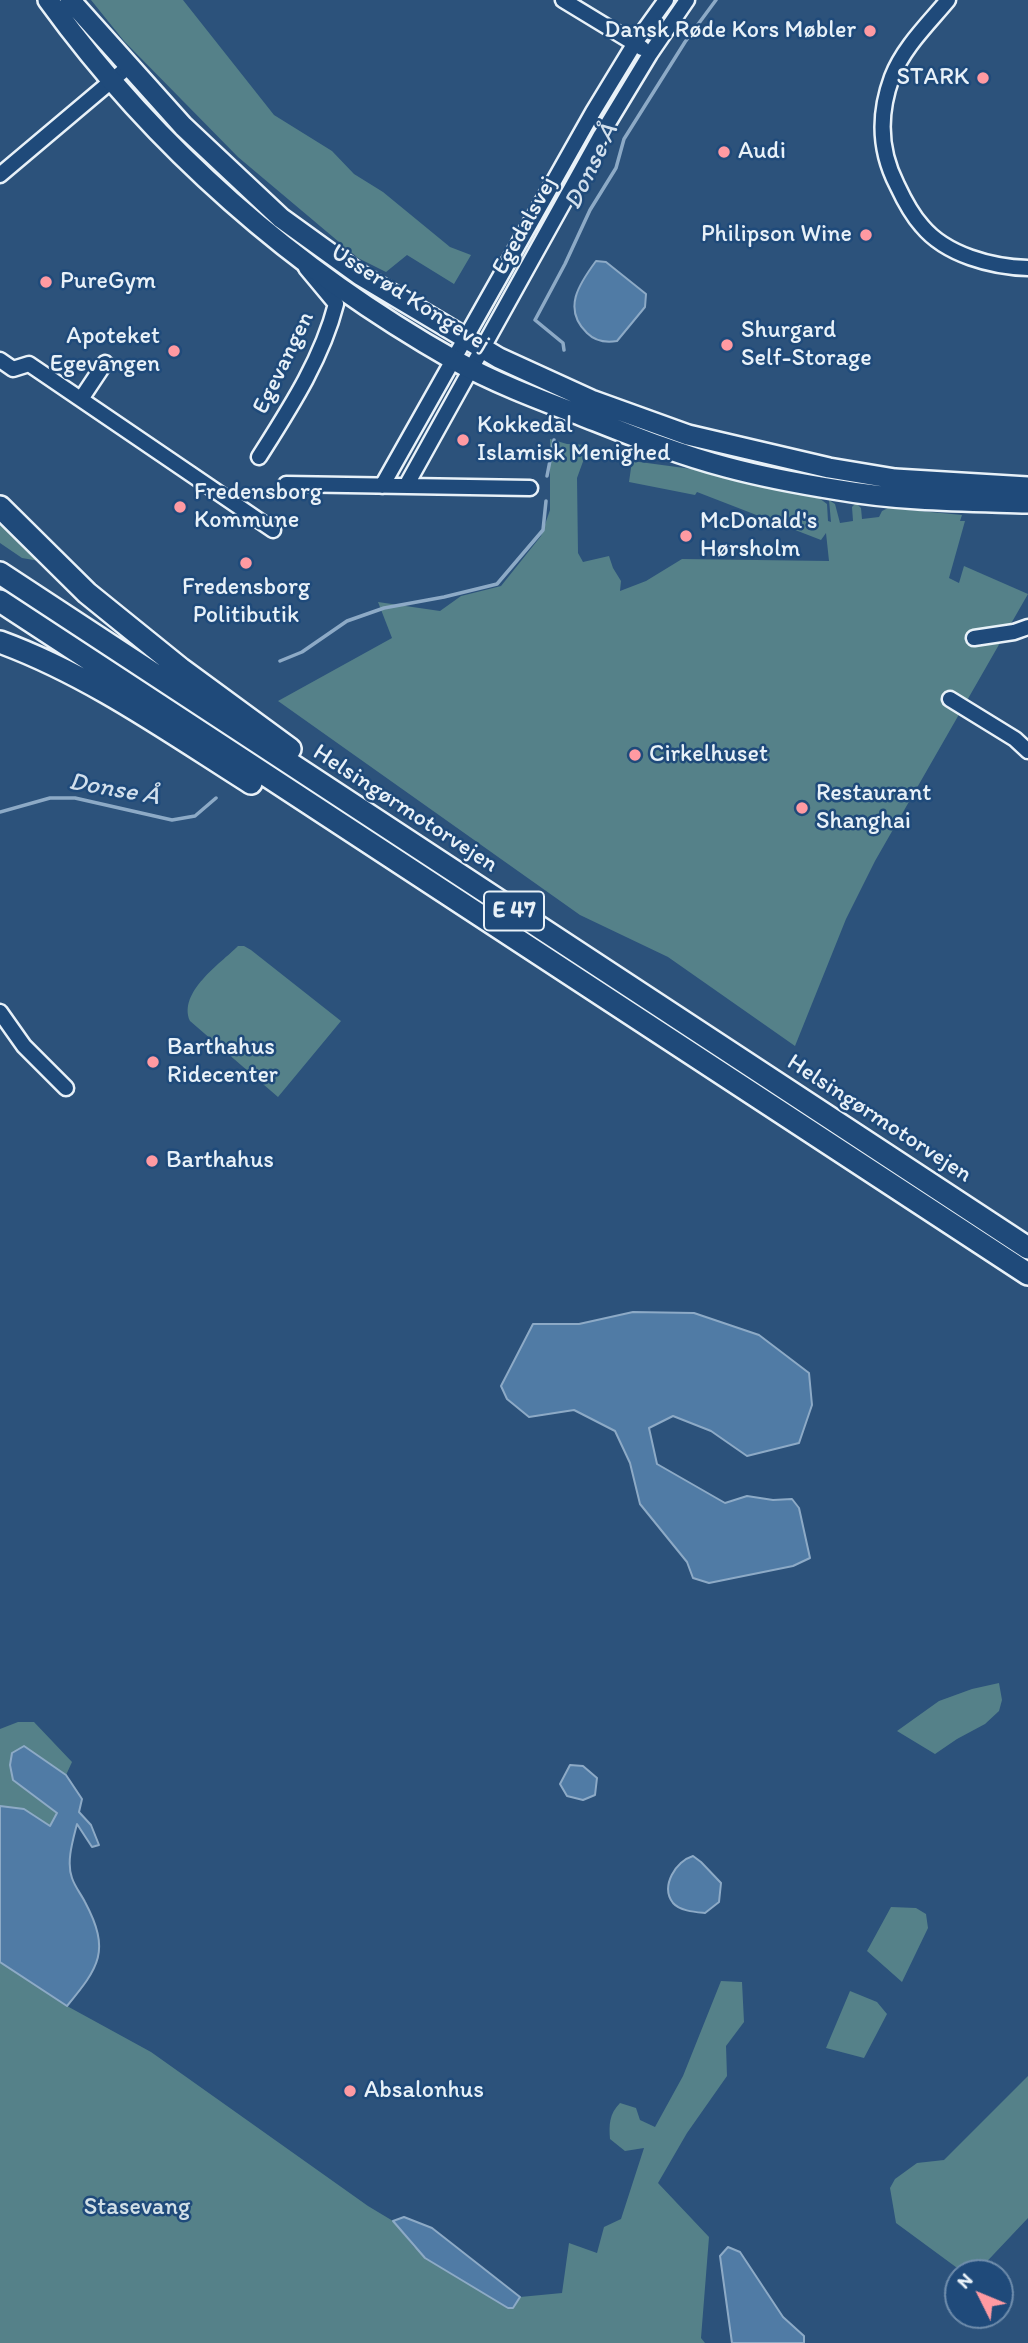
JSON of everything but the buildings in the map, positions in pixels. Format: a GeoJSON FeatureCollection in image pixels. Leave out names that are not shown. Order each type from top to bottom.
{"type":"FeatureCollection","features":[{"type":"Feature","properties":{"kind":"highway"},"geometry":{"type":"LineString","coordinates":[[0,507],[87,593],[181,669],[315,768],[386,828]]}},
{"type":"Feature","properties":{"kind":"highway","name":"Helsingørmotorvejen"},"geometry":{"type":"LineString","coordinates":[[0,573],[1028,1248]]}},
{"type":"Feature","properties":{"kind":"highway","name":"Helsingørmotorvejen"},"geometry":{"type":"LineString","coordinates":[[0,601],[1028,1275]]}},
{"type":"Feature","properties":{"kind":"highway"},"geometry":{"type":"LineString","coordinates":[[0,642],[40,657],[117,699],[362,853],[438,887]]}},
{"type":"Feature","properties":{"kind":"main road","name":"Usserød Kongevej"},"geometry":{"type":"LineString","coordinates":[[48,0],[111,82],[195,169],[298,257],[345,291],[471,369],[642,439],[725,467],[840,491],[901,499],[1028,503]]}},
{"type":"Feature","properties":{"kind":"main road","name":"Usserød Kongevej"},"geometry":{"type":"LineString","coordinates":[[70,0],[183,127],[281,218],[360,275],[483,348],[591,400],[688,435],[829,468],[895,479],[1028,487]]}},
{"type":"Feature","properties":{"kind":"street"},"geometry":{"type":"LineString","coordinates":[[563,0],[650,54]]}},
{"type":"Feature","properties":{"kind":"street","name":"Egedalsvej"},"geometry":{"type":"LineString","coordinates":[[453,359],[635,43],[666,0]]}},
{"type":"Feature","properties":{"kind":"street","name":"Egedalsvej"},"geometry":{"type":"LineString","coordinates":[[471,369],[601,135],[650,54],[687,0]]}},
{"type":"Feature","properties":{"kind":"street"},"geometry":{"type":"LineString","coordinates":[[948,0],[910,45],[893,75],[882,116],[886,161],[908,208],[923,228],[950,248],[979,260],[1028,268]]}},
{"type":"Feature","properties":{"kind":"street"},"geometry":{"type":"LineString","coordinates":[[0,175],[128,67]]}},
{"type":"Feature","properties":{"kind":"street","name":"Egevangen"},"geometry":{"type":"LineString","coordinates":[[260,457],[313,366],[331,325],[336,304],[298,257]]}},
{"type":"Feature","properties":{"kind":"street"},"geometry":{"type":"LineString","coordinates":[[382,486],[453,359]]}},
{"type":"Feature","properties":{"kind":"street"},"geometry":{"type":"LineString","coordinates":[[0,360],[13,369],[29,364],[273,530]]}},
{"type":"Feature","properties":{"kind":"street"},"geometry":{"type":"LineString","coordinates":[[81,399],[105,363]]}},
{"type":"Feature","properties":{"kind":"street"},"geometry":{"type":"LineString","coordinates":[[406,486],[471,369]]}},
{"type":"Feature","properties":{"kind":"street"},"geometry":{"type":"LineString","coordinates":[[286,484],[530,488]]}},
{"type":"Feature","properties":{"kind":"street"},"geometry":{"type":"LineString","coordinates":[[974,638],[1014,632],[1028,627]]}},
{"type":"Feature","properties":{"kind":"street"},"geometry":{"type":"LineString","coordinates":[[950,699],[1015,739],[1028,751]]}},
{"type":"Feature","properties":{"kind":"street"},"geometry":{"type":"LineString","coordinates":[[0,1012],[24,1046],[66,1088]]}},
{"type":"Feature","properties":{"kind":"green space"},"geometry":{"type":"Polygon","coordinates":[[[91,0],[183,0],[274,115],[332,151],[354,174],[383,192],[450,247],[471,255],[454,284],[407,255],[386,272],[358,258],[238,157],[124,41],[91,0]]]}},
{"type":"Feature","properties":{"kind":"green space"},"geometry":{"type":"Polygon","coordinates":[[[550,439],[567,444],[589,445],[577,478],[578,553],[583,562],[609,556],[621,581],[620,591],[646,581],[682,559],[829,561],[826,533],[821,540],[697,492],[695,495],[629,482],[632,461],[692,469],[819,498],[827,504],[828,521],[831,522],[829,500],[835,504],[840,523],[853,521],[852,507],[856,503],[861,508],[862,519],[879,517],[882,511],[888,508],[962,515],[960,521],[965,521],[949,578],[959,583],[964,566],[1028,594],[875,861],[846,919],[795,1046],[668,957],[580,915],[278,701],[392,638],[378,602],[440,611],[461,596],[501,586],[541,536],[550,510],[550,439]]]}},
{"type":"Feature","properties":{"kind":"green space"},"geometry":{"type":"Polygon","coordinates":[[[0,519],[45,562],[22,558],[0,543],[0,519]]]}},
{"type":"Feature","properties":{"kind":"green space"},"geometry":{"type":"Polygon","coordinates":[[[238,946],[251,950],[341,1021],[278,1097],[190,1021],[188,1010],[195,989],[238,946]]]}},
{"type":"Feature","properties":{"kind":"green space"},"geometry":{"type":"Polygon","coordinates":[[[999,1683],[1002,1700],[999,1711],[985,1724],[935,1754],[897,1731],[939,1701],[999,1683]]]}},
{"type":"Feature","properties":{"kind":"green space"},"geometry":{"type":"Polygon","coordinates":[[[18,1722],[34,1722],[72,1762],[66,1775],[24,1746],[13,1780],[57,1813],[50,1826],[24,1809],[0,1806],[0,1729],[18,1722]]]}},
{"type":"Feature","properties":{"kind":"green space"},"geometry":{"type":"Polygon","coordinates":[[[891,1907],[916,1908],[926,1914],[928,1928],[902,1982],[867,1951],[891,1907]]]}},
{"type":"Feature","properties":{"kind":"green space","name":"Stasevang"},"geometry":{"type":"Polygon","coordinates":[[[0,1962],[67,2006],[151,2052],[393,2221],[414,2247],[508,2308],[514,2307],[520,2297],[562,2293],[569,2243],[597,2253],[604,2227],[621,2219],[644,2148],[625,2151],[610,2139],[610,2124],[614,2111],[620,2103],[636,2108],[640,2120],[655,2127],[683,2076],[721,1981],[742,1982],[744,2022],[726,2046],[727,2076],[687,2133],[658,2183],[709,2237],[701,2338],[705,2343],[0,2343],[0,1962]]]}},
{"type":"Feature","properties":{"kind":"green space"},"geometry":{"type":"Polygon","coordinates":[[[850,1991],[877,2002],[887,2014],[864,2058],[826,2048],[850,1991]]]}},
{"type":"Feature","properties":{"kind":"green space"},"geometry":{"type":"Polygon","coordinates":[[[1028,2076],[1028,2218],[989,2259],[945,2259],[896,2223],[890,2188],[895,2179],[917,2163],[944,2160],[1028,2076]]]}},
{"type":"Feature","properties":{"kind":"water"},"geometry":{"type":"Polygon","coordinates":[[[596,261],[606,262],[646,294],[645,307],[617,341],[593,338],[575,315],[574,306],[579,288],[596,261]]]}},
{"type":"Feature","properties":{"kind":"water"},"geometry":{"type":"Polygon","coordinates":[[[633,1312],[694,1313],[759,1335],[809,1373],[812,1405],[799,1443],[747,1456],[711,1431],[673,1416],[649,1428],[657,1464],[725,1503],[747,1496],[773,1500],[792,1499],[799,1508],[810,1558],[793,1566],[709,1583],[693,1578],[687,1562],[640,1504],[630,1463],[615,1431],[574,1410],[529,1417],[507,1399],[501,1386],[533,1324],[579,1324],[633,1312]]]}},
{"type":"Feature","properties":{"kind":"water"},"geometry":{"type":"Polygon","coordinates":[[[24,1746],[66,1775],[82,1799],[79,1812],[91,1825],[99,1845],[92,1847],[77,1824],[70,1872],[93,1919],[99,1946],[94,1969],[67,2006],[0,1962],[0,1806],[24,1809],[50,1826],[57,1813],[13,1780],[10,1765],[12,1753],[24,1746]]]}},
{"type":"Feature","properties":{"kind":"water"},"geometry":{"type":"Polygon","coordinates":[[[570,1765],[583,1766],[597,1778],[595,1795],[583,1800],[567,1796],[560,1784],[570,1765]]]}},
{"type":"Feature","properties":{"kind":"water"},"geometry":{"type":"Polygon","coordinates":[[[693,1856],[721,1883],[719,1902],[705,1913],[680,1908],[669,1896],[672,1875],[681,1863],[693,1856]]]}},
{"type":"Feature","properties":{"kind":"water"},"geometry":{"type":"Polygon","coordinates":[[[404,2217],[432,2228],[520,2297],[513,2308],[508,2308],[425,2258],[393,2221],[404,2217]]]}},
{"type":"Feature","properties":{"kind":"water"},"geometry":{"type":"Polygon","coordinates":[[[728,2247],[740,2252],[783,2317],[804,2336],[804,2343],[732,2343],[720,2256],[728,2247]]]}},
{"type":"Feature","properties":{"kind":"waterway","name":"Donse Å"},"geometry":{"type":"LineString","coordinates":[[564,350],[563,343],[535,320],[590,210],[616,168],[624,139],[685,42],[716,0]]}},
{"type":"Feature","properties":{"kind":"waterway","name":"Donse Å"},"geometry":{"type":"LineString","coordinates":[[547,476],[554,440]]}},
{"type":"Feature","properties":{"kind":"waterway","name":"Donse Å"},"geometry":{"type":"LineString","coordinates":[[280,661],[302,652],[347,621],[384,608],[497,584],[543,530],[546,501]]}},
{"type":"Feature","properties":{"kind":"waterway","name":"Donse Å"},"geometry":{"type":"LineString","coordinates":[[0,812],[50,798],[75,798],[172,820],[195,816],[216,798]]}},
{"type":"Feature","properties":{"kind":"place","name":"Dansk Røde Kors Møbler"},"geometry":{"type":"Point","coordinates":[870,31]}},
{"type":"Feature","properties":{"kind":"place","name":"STARK"},"geometry":{"type":"Point","coordinates":[983,78]}},
{"type":"Feature","properties":{"kind":"place","name":"Audi"},"geometry":{"type":"Point","coordinates":[724,152]}},
{"type":"Feature","properties":{"kind":"place","name":"Philipson Wine"},"geometry":{"type":"Point","coordinates":[866,235]}},
{"type":"Feature","properties":{"kind":"place","name":"PureGym"},"geometry":{"type":"Point","coordinates":[46,282]}},
{"type":"Feature","properties":{"kind":"place","name":"Shurgard Self-Storage"},"geometry":{"type":"Point","coordinates":[727,345]}},
{"type":"Feature","properties":{"kind":"place","name":"Apoteket Egevangen"},"geometry":{"type":"Point","coordinates":[174,351]}},
{"type":"Feature","properties":{"kind":"place","name":"Kokkedal Islamisk Menighed"},"geometry":{"type":"Point","coordinates":[463,440]}},
{"type":"Feature","properties":{"kind":"place","name":"Fredensborg Kommune"},"geometry":{"type":"Point","coordinates":[180,507]}},
{"type":"Feature","properties":{"kind":"place","name":"McDonald's Hørsholm"},"geometry":{"type":"Point","coordinates":[686,536]}},
{"type":"Feature","properties":{"kind":"place","name":"Fredensborg Politibutik"},"geometry":{"type":"Point","coordinates":[246,563]}},
{"type":"Feature","properties":{"kind":"place","name":"Cirkelhuset"},"geometry":{"type":"Point","coordinates":[635,755]}},
{"type":"Feature","properties":{"kind":"place","name":"Restaurant Shanghai"},"geometry":{"type":"Point","coordinates":[802,808]}},
{"type":"Feature","properties":{"kind":"place","name":"Barthahus Ridecenter"},"geometry":{"type":"Point","coordinates":[153,1062]}},
{"type":"Feature","properties":{"kind":"place","name":"Barthahus"},"geometry":{"type":"Point","coordinates":[152,1161]}},
{"type":"Feature","properties":{"kind":"place","name":"Absalonhus"},"geometry":{"type":"Point","coordinates":[350,2091]}}]}
